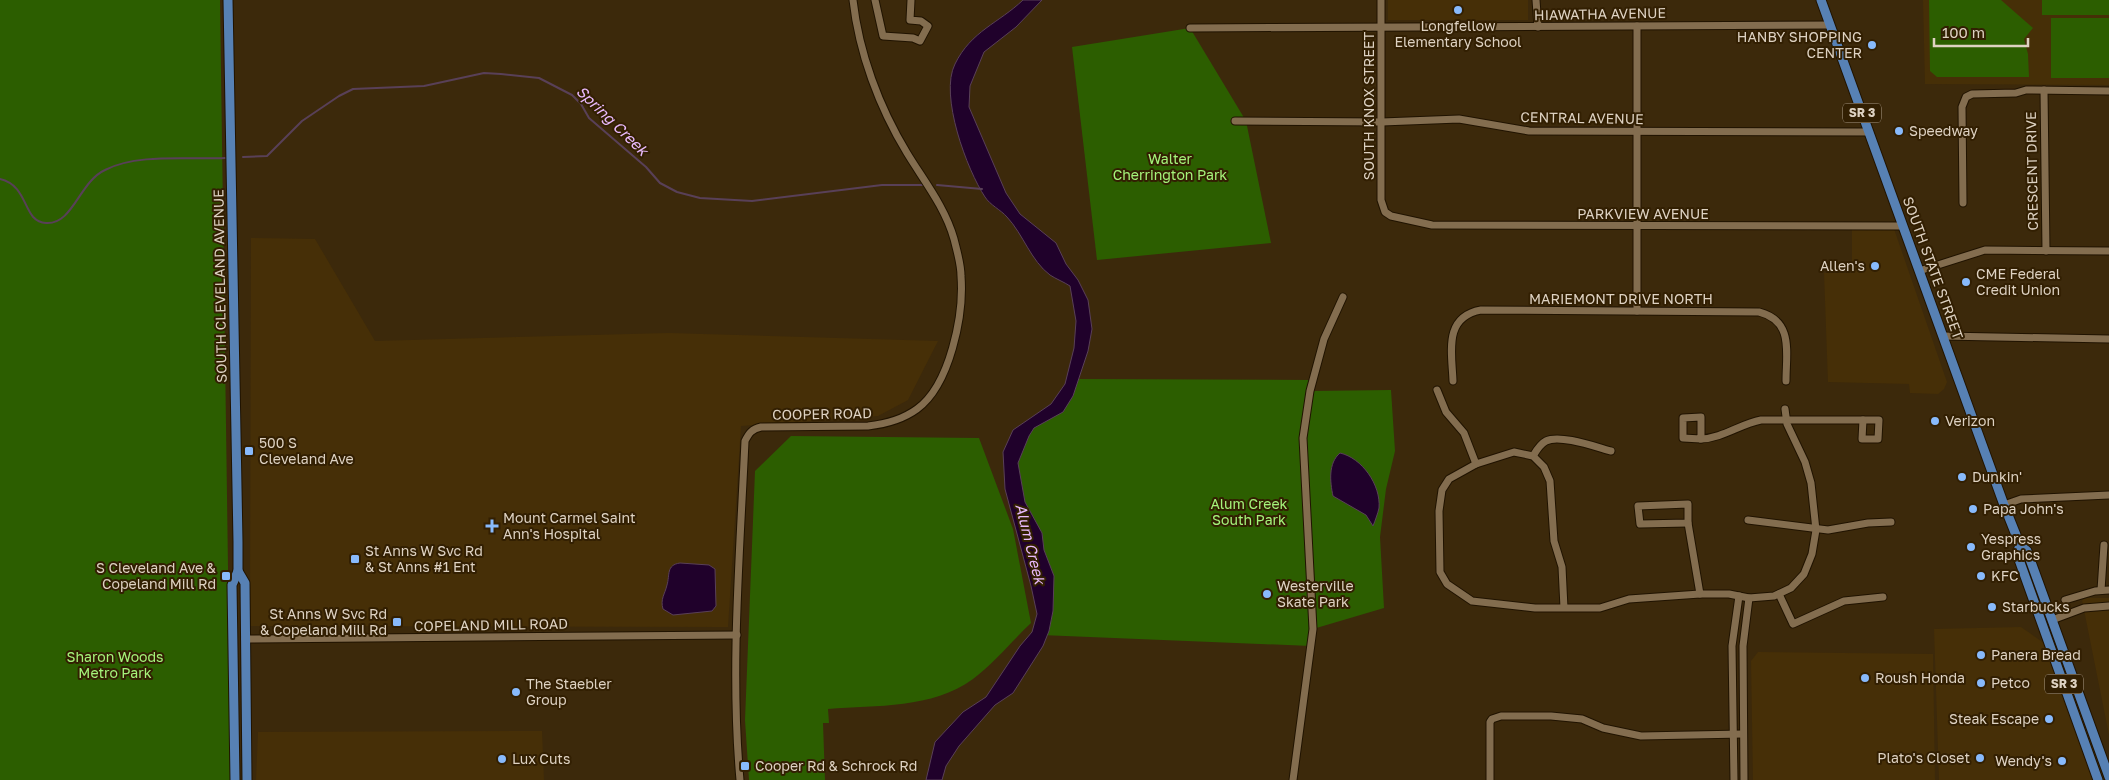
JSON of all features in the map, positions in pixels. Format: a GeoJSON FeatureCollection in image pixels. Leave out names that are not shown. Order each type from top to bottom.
{"type":"FeatureCollection","features":[{"type":"Feature","properties":{"kind":"main road","name":"SOUTH CLEVELAND AVENUE"},"geometry":{"type":"LineString","coordinates":[[228,0],[238,571],[232,586],[235,780]]}},
{"type":"Feature","properties":{"kind":"main road","name":"SOUTH STATE STREET"},"geometry":{"type":"LineString","coordinates":[[1821,0],[2004,504],[2023,572],[2098,780]]}},
{"type":"Feature","properties":{"kind":"main road","name":"SOUTH STATE STREET"},"geometry":{"type":"LineString","coordinates":[[2018,550],[2027,550],[2109,777]]}},
{"type":"Feature","properties":{"kind":"main road","name":"SOUTH CLEVELAND AVENUE"},"geometry":{"type":"LineString","coordinates":[[238,571],[245,583],[247,780]]}},
{"type":"Feature","properties":{"kind":"main road"},"geometry":{"type":"LineString","coordinates":[[2023,572],[2034,584],[2045,616],[2052,620]]}},
{"type":"Feature","properties":{"kind":"main road"},"geometry":{"type":"LineString","coordinates":[[2042,624],[2050,628],[2068,678],[2078,691]]}},
{"type":"Feature","properties":{"kind":"main road"},"geometry":{"type":"LineString","coordinates":[[2086,745],[2092,751],[2103,780]]}},
{"type":"Feature","properties":{"kind":"street","name":"COOPER ROAD"},"geometry":{"type":"LineString","coordinates":[[740,780],[736,737],[737,635],[745,441],[748,434],[754,429],[761,427],[868,426],[885,424],[902,418],[917,409],[929,397],[939,382],[946,367],[956,330],[962,277],[954,238],[946,216],[932,190],[891,125],[864,58],[854,0]]}},
{"type":"Feature","properties":{"kind":"street"},"geometry":{"type":"LineString","coordinates":[[876,0],[883,36],[922,40],[928,26],[910,20],[911,2],[920,0]]}},
{"type":"Feature","properties":{"kind":"street","name":"SOUTH KNOX STREET"},"geometry":{"type":"LineString","coordinates":[[1382,0],[1381,200],[1385,212]]}},
{"type":"Feature","properties":{"kind":"street"},"geometry":{"type":"LineString","coordinates":[[1536,0],[1538,27]]}},
{"type":"Feature","properties":{"kind":"street","name":"HIAWATHA AVENUE"},"geometry":{"type":"LineString","coordinates":[[1190,28],[1830,25]]}},
{"type":"Feature","properties":{"kind":"street"},"geometry":{"type":"LineString","coordinates":[[1637,311],[1638,26]]}},
{"type":"Feature","properties":{"kind":"street"},"geometry":{"type":"LineString","coordinates":[[1963,204],[1962,107],[1964,99],[1972,94],[2044,90],[2109,91]]}},
{"type":"Feature","properties":{"kind":"street","name":"CRESCENT DRIVE"},"geometry":{"type":"LineString","coordinates":[[2044,90],[2046,251]]}},
{"type":"Feature","properties":{"kind":"street","name":"CENTRAL AVENUE"},"geometry":{"type":"LineString","coordinates":[[1235,121],[1382,122],[1459,118],[1529,132],[1869,132]]}},
{"type":"Feature","properties":{"kind":"street","name":"PARKVIEW AVENUE"},"geometry":{"type":"LineString","coordinates":[[1385,212],[1410,221],[1432,225],[1903,226]]}},
{"type":"Feature","properties":{"kind":"street"},"geometry":{"type":"LineString","coordinates":[[1919,271],[1985,250],[2109,251]]}},
{"type":"Feature","properties":{"kind":"street"},"geometry":{"type":"LineString","coordinates":[[1293,780],[1313,629],[1303,438],[1310,391],[1324,339],[1343,297]]}},
{"type":"Feature","properties":{"kind":"street","name":"MARIEMONT DRIVE NORTH"},"geometry":{"type":"LineString","coordinates":[[1453,381],[1454,331],[1463,316],[1480,310],[1759,312],[1777,320],[1784,329],[1786,341],[1786,381]]}},
{"type":"Feature","properties":{"kind":"street"},"geometry":{"type":"LineString","coordinates":[[1943,336],[2109,339]]}},
{"type":"Feature","properties":{"kind":"street"},"geometry":{"type":"LineString","coordinates":[[1437,390],[1446,412],[1464,433],[1476,464]]}},
{"type":"Feature","properties":{"kind":"street"},"geometry":{"type":"LineString","coordinates":[[1564,608],[1562,567],[1554,541],[1550,482],[1544,467],[1533,456],[1514,452],[1476,464],[1449,479],[1442,490],[1439,511],[1438,558],[1440,572],[1447,584],[1472,601],[1535,608],[1564,608],[1600,608],[1630,598],[1700,594],[1749,598],[1779,594],[1791,588],[1804,574],[1812,554],[1816,530],[1812,483],[1786,420],[1785,409]]}},
{"type":"Feature","properties":{"kind":"street"},"geometry":{"type":"LineString","coordinates":[[1701,439],[1712,438],[1751,422],[1863,420]]}},
{"type":"Feature","properties":{"kind":"street"},"geometry":{"type":"LineString","coordinates":[[1533,456],[1543,443],[1551,440],[1573,441],[1611,452]]}},
{"type":"Feature","properties":{"kind":"street"},"geometry":{"type":"LineString","coordinates":[[2004,504],[2021,499],[2109,495]]}},
{"type":"Feature","properties":{"kind":"street"},"geometry":{"type":"LineString","coordinates":[[1688,523],[1640,524],[1638,506],[1688,504],[1688,523],[1700,594]]}},
{"type":"Feature","properties":{"kind":"street"},"geometry":{"type":"LineString","coordinates":[[1748,520],[1816,530],[1846,529],[1868,523],[1891,522]]}},
{"type":"Feature","properties":{"kind":"street"},"geometry":{"type":"LineString","coordinates":[[2101,590],[2104,545]]}},
{"type":"Feature","properties":{"kind":"street"},"geometry":{"type":"LineString","coordinates":[[2064,600],[2101,590],[2109,590]]}},
{"type":"Feature","properties":{"kind":"street"},"geometry":{"type":"LineString","coordinates":[[1779,594],[1793,624],[1844,601],[1883,597]]}},
{"type":"Feature","properties":{"kind":"street"},"geometry":{"type":"LineString","coordinates":[[1734,780],[1732,646],[1739,596]]}},
{"type":"Feature","properties":{"kind":"street"},"geometry":{"type":"LineString","coordinates":[[1744,780],[1744,629],[1749,598]]}},
{"type":"Feature","properties":{"kind":"street"},"geometry":{"type":"LineString","coordinates":[[2052,620],[2084,608],[2109,606]]}},
{"type":"Feature","properties":{"kind":"street","name":"COPELAND MILL ROAD"},"geometry":{"type":"LineString","coordinates":[[245,639],[737,635]]}},
{"type":"Feature","properties":{"kind":"street"},"geometry":{"type":"LineString","coordinates":[[1490,780],[1490,725],[1492,719],[1501,716],[1552,716],[1582,719],[1603,728],[1641,736],[1743,734]]}},
{"type":"Feature","properties":{"kind":"shaded area","name":"Longfellow Elementary School"},"geometry":{"type":"Polygon","coordinates":[[[1388,0],[1528,0],[1528,20],[1388,20],[1388,0]]]}},
{"type":"Feature","properties":{"kind":"shaded area"},"geometry":{"type":"Polygon","coordinates":[[[1923,0],[2109,0],[2109,85],[1925,84],[1923,0]]]}},
{"type":"Feature","properties":{"kind":"shaded area"},"geometry":{"type":"Polygon","coordinates":[[[1893,226],[1947,382],[1944,389],[1938,394],[1910,393],[1909,384],[1828,382],[1824,273],[1852,273],[1852,227],[1893,226]]]}},
{"type":"Feature","properties":{"kind":"shaded area","name":"Mount Carmel Saint Ann's Hospital"},"geometry":{"type":"Polygon","coordinates":[[[251,238],[315,239],[375,341],[668,333],[938,341],[908,400],[878,416],[741,426],[728,627],[250,626],[251,238]]]}},
{"type":"Feature","properties":{"kind":"shaded area"},"geometry":{"type":"Polygon","coordinates":[[[2086,598],[2109,598],[2109,735],[2082,600],[2086,598]]]}},
{"type":"Feature","properties":{"kind":"shaded area"},"geometry":{"type":"Polygon","coordinates":[[[2021,627],[2067,659],[2109,780],[1939,780],[1934,629],[2021,627]]]}},
{"type":"Feature","properties":{"kind":"shaded area"},"geometry":{"type":"Polygon","coordinates":[[[1758,652],[1933,654],[1935,780],[1753,780],[1751,661],[1758,652]]]}},
{"type":"Feature","properties":{"kind":"shaded area"},"geometry":{"type":"Polygon","coordinates":[[[542,731],[544,780],[256,780],[258,732],[542,731]]]}},
{"type":"Feature","properties":{"kind":"green space","name":"Sharon Woods Metro Park"},"geometry":{"type":"Polygon","coordinates":[[[0,0],[220,0],[231,780],[0,780],[0,0]]]}},
{"type":"Feature","properties":{"kind":"green space"},"geometry":{"type":"Polygon","coordinates":[[[1929,0],[2001,0],[2033,28],[2024,39],[2028,54],[2029,77],[1937,77],[1930,71],[1929,0]]]}},
{"type":"Feature","properties":{"kind":"green space"},"geometry":{"type":"Polygon","coordinates":[[[2042,0],[2109,0],[2109,15],[2042,15],[2042,0]]]}},
{"type":"Feature","properties":{"kind":"green space"},"geometry":{"type":"Polygon","coordinates":[[[2051,18],[2109,18],[2109,78],[2051,78],[2051,18]]]}},
{"type":"Feature","properties":{"kind":"green space","name":"Walter Cherrington Park"},"geometry":{"type":"Polygon","coordinates":[[[1190,28],[1246,121],[1271,243],[1097,260],[1072,47],[1190,28]]]}},
{"type":"Feature","properties":{"kind":"green space","name":"Alum Creek South Park"},"geometry":{"type":"Polygon","coordinates":[[[1072,379],[1313,380],[1311,391],[1391,390],[1395,451],[1386,489],[1380,537],[1384,608],[1313,629],[1311,646],[1041,635],[1012,461],[1023,428],[1057,406],[1072,379]]]}},
{"type":"Feature","properties":{"kind":"green space"},"geometry":{"type":"Polygon","coordinates":[[[791,436],[979,438],[1013,529],[1031,623],[981,673],[957,689],[940,696],[904,704],[828,709],[829,723],[823,723],[825,780],[749,780],[745,720],[755,471],[791,436]]]}},
{"type":"Feature","properties":{"kind":"water","name":"Alum Creek"},"geometry":{"type":"Polygon","coordinates":[[[1023,0],[1042,0],[1016,27],[984,52],[970,86],[969,107],[1006,193],[1020,214],[1056,243],[1066,264],[1078,280],[1088,300],[1092,329],[1088,351],[1073,396],[1063,412],[1034,428],[1018,463],[1025,502],[1042,533],[1044,550],[1054,576],[1053,611],[1049,631],[1043,646],[1013,693],[995,705],[959,746],[946,766],[942,780],[926,780],[935,742],[963,712],[986,697],[1020,646],[1032,632],[1037,614],[1005,489],[1003,452],[1013,430],[1051,404],[1065,384],[1074,348],[1076,321],[1070,286],[1043,269],[1005,214],[985,197],[963,151],[957,132],[950,94],[951,78],[955,64],[969,43],[1023,0]]]}},
{"type":"Feature","properties":{"kind":"water"},"geometry":{"type":"Polygon","coordinates":[[[1340,453],[1356,460],[1363,467],[1377,490],[1379,508],[1373,526],[1366,515],[1333,496],[1332,467],[1333,462],[1340,453]]]}},
{"type":"Feature","properties":{"kind":"water"},"geometry":{"type":"Polygon","coordinates":[[[680,563],[709,565],[715,569],[716,606],[712,611],[673,615],[663,609],[662,599],[669,571],[672,566],[680,563]]]}},
{"type":"Feature","properties":{"kind":"waterway","name":"Spring Creek"},"geometry":{"type":"LineString","coordinates":[[243,157],[267,156],[302,121],[339,96],[353,89],[424,86],[484,73],[539,78],[572,95],[581,104],[589,118],[646,167],[660,183],[677,192],[700,198],[752,201],[882,185],[924,185]]}},
{"type":"Feature","properties":{"kind":"waterway","name":"Spring Creek"},"geometry":{"type":"LineString","coordinates":[[0,179],[10,183],[16,189],[33,217],[38,221],[46,223],[55,222],[63,217],[96,176],[118,165],[132,161],[163,158],[225,158]]}},
{"type":"Feature","properties":{"kind":"waterway"},"geometry":{"type":"LineString","coordinates":[[937,185],[982,189]]}},
{"type":"Feature","properties":{"kind":"place","name":"Longfellow Elementary School"},"geometry":{"type":"Point","coordinates":[1458,10]}},
{"type":"Feature","properties":{"kind":"place","name":"HANBY SHOPPING CENTER"},"geometry":{"type":"Point","coordinates":[1872,45]}},
{"type":"Feature","properties":{"kind":"place","name":"Speedway"},"geometry":{"type":"Point","coordinates":[1899,131]}},
{"type":"Feature","properties":{"kind":"place","name":"Allen's"},"geometry":{"type":"Point","coordinates":[1875,266]}},
{"type":"Feature","properties":{"kind":"place","name":"CME Federal Credit Union"},"geometry":{"type":"Point","coordinates":[1966,282]}},
{"type":"Feature","properties":{"kind":"place","name":"Verizon"},"geometry":{"type":"Point","coordinates":[1935,421]}},
{"type":"Feature","properties":{"kind":"place","name":"500 S Cleveland Ave"},"geometry":{"type":"Point","coordinates":[249,451]}},
{"type":"Feature","properties":{"kind":"place","name":"Dunkin'"},"geometry":{"type":"Point","coordinates":[1962,477]}},
{"type":"Feature","properties":{"kind":"place","name":"Papa John's"},"geometry":{"type":"Point","coordinates":[1973,509]}},
{"type":"Feature","properties":{"kind":"place","name":"Mount Carmel Saint Ann's Hospital"},"geometry":{"type":"Point","coordinates":[492,526]}},
{"type":"Feature","properties":{"kind":"place","name":"Yespress Graphics"},"geometry":{"type":"Point","coordinates":[1971,547]}},
{"type":"Feature","properties":{"kind":"place","name":"St Anns W Svc Rd & St Anns #1 Ent"},"geometry":{"type":"Point","coordinates":[355,559]}},
{"type":"Feature","properties":{"kind":"place","name":"S Cleveland Ave & Copeland Mill Rd"},"geometry":{"type":"Point","coordinates":[226,576]}},
{"type":"Feature","properties":{"kind":"place","name":"KFC"},"geometry":{"type":"Point","coordinates":[1981,576]}},
{"type":"Feature","properties":{"kind":"place","name":"Westerville Skate Park"},"geometry":{"type":"Point","coordinates":[1267,594]}},
{"type":"Feature","properties":{"kind":"place","name":"Starbucks"},"geometry":{"type":"Point","coordinates":[1992,607]}},
{"type":"Feature","properties":{"kind":"place","name":"St Anns W Svc Rd & Copeland Mill Rd"},"geometry":{"type":"Point","coordinates":[397,622]}},
{"type":"Feature","properties":{"kind":"place","name":"Panera Bread"},"geometry":{"type":"Point","coordinates":[1981,655]}},
{"type":"Feature","properties":{"kind":"place","name":"Roush Honda"},"geometry":{"type":"Point","coordinates":[1865,678]}},
{"type":"Feature","properties":{"kind":"place","name":"Petco"},"geometry":{"type":"Point","coordinates":[1981,683]}},
{"type":"Feature","properties":{"kind":"place","name":"The Staebler Group"},"geometry":{"type":"Point","coordinates":[516,692]}},
{"type":"Feature","properties":{"kind":"place","name":"Steak Escape"},"geometry":{"type":"Point","coordinates":[2049,719]}},
{"type":"Feature","properties":{"kind":"place","name":"Plato's Closet"},"geometry":{"type":"Point","coordinates":[1980,758]}},
{"type":"Feature","properties":{"kind":"place","name":"Lux Cuts"},"geometry":{"type":"Point","coordinates":[502,759]}},
{"type":"Feature","properties":{"kind":"place","name":"Wendy's"},"geometry":{"type":"Point","coordinates":[2062,761]}},
{"type":"Feature","properties":{"kind":"place","name":"Cooper Rd & Schrock Rd"},"geometry":{"type":"Point","coordinates":[745,766]}}]}
